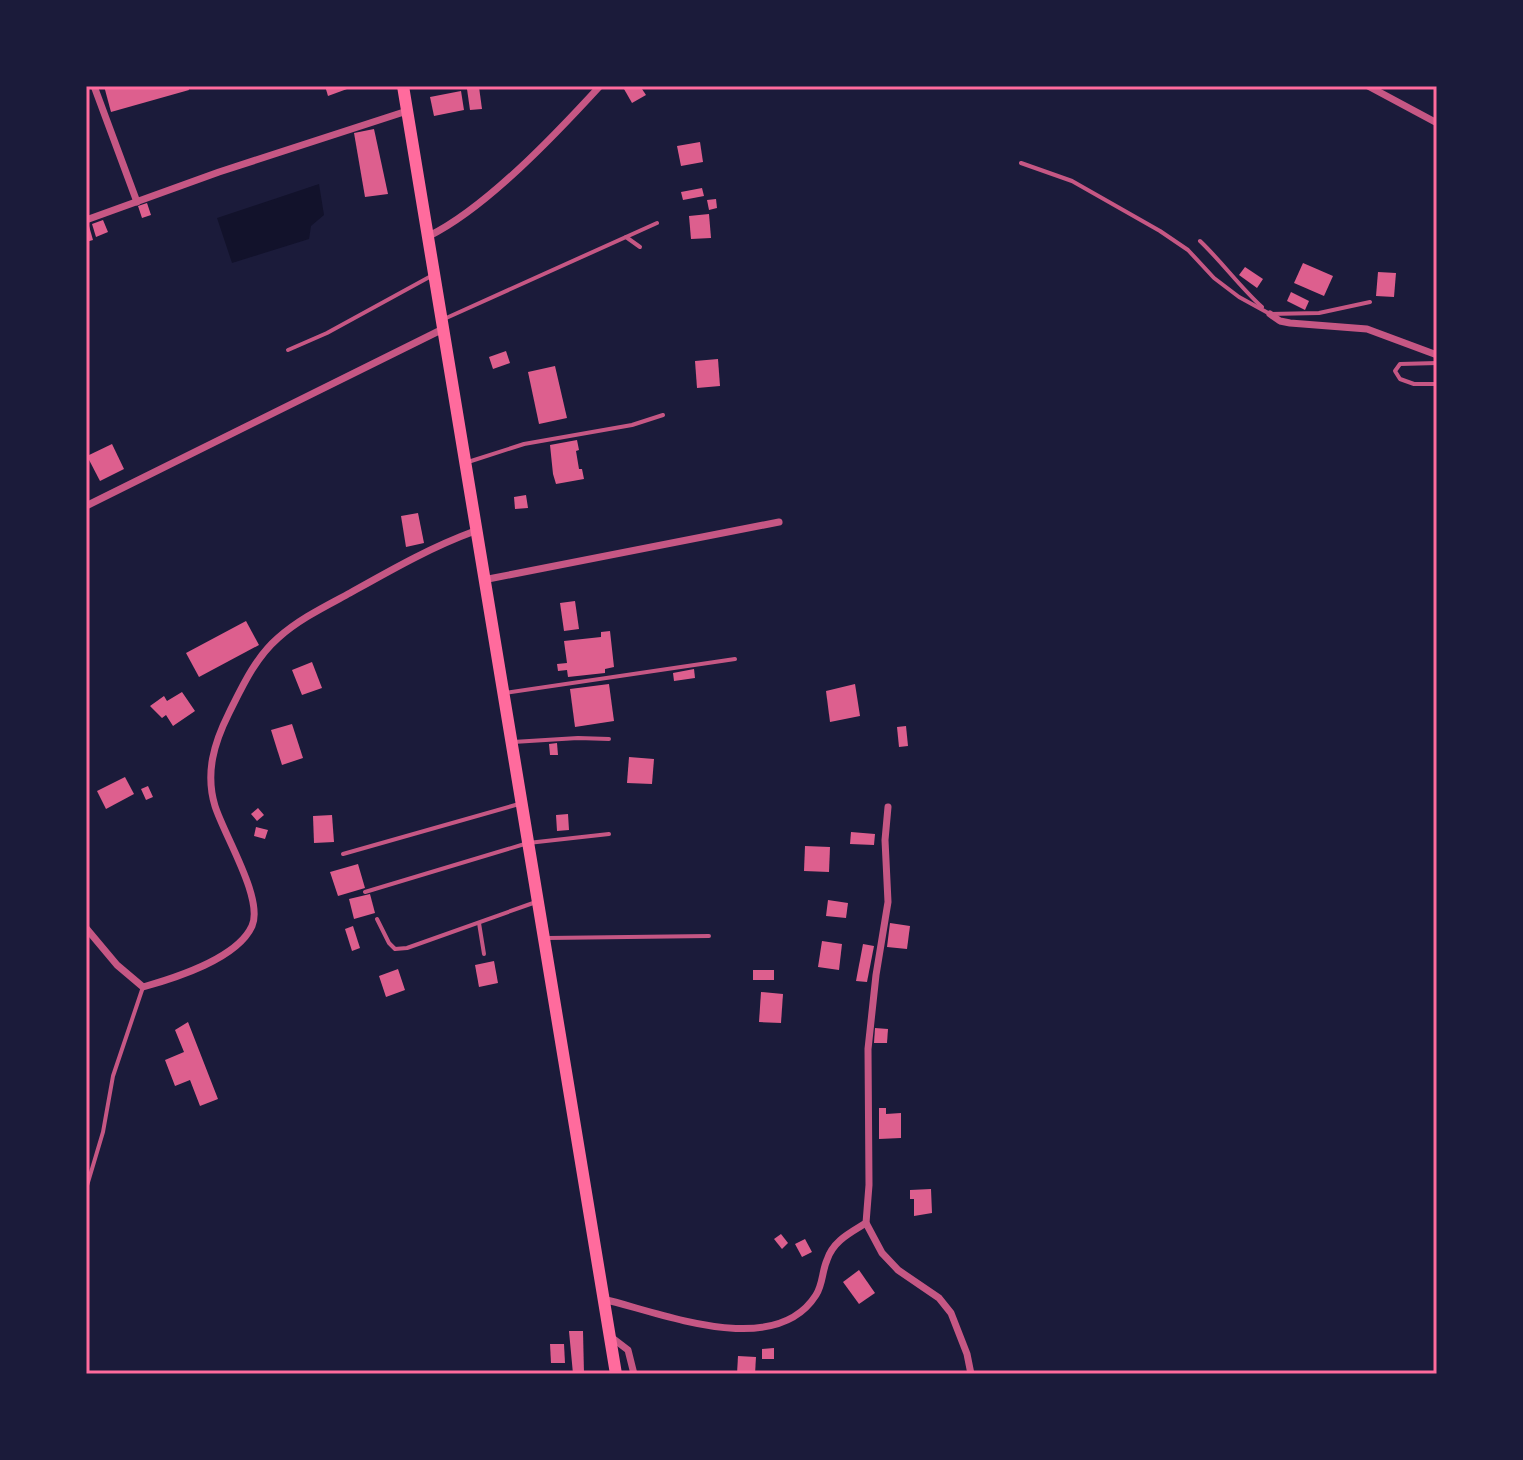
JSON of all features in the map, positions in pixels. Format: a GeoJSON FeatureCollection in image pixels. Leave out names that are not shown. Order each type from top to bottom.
{"type":"FeatureCollection","features":[{"type":"Feature","properties":{"kind":"main road"},"geometry":{"type":"LineString","coordinates":[[403,86],[616,1374]]}},
{"type":"Feature","properties":{"kind":"street"},"geometry":{"type":"LineString","coordinates":[[94,86],[137,202]]}},
{"type":"Feature","properties":{"kind":"street"},"geometry":{"type":"LineString","coordinates":[[429,236],[445,228],[503,182],[600,86]]}},
{"type":"Feature","properties":{"kind":"street"},"geometry":{"type":"LineString","coordinates":[[1368,86],[1437,123]]}},
{"type":"Feature","properties":{"kind":"street"},"geometry":{"type":"LineString","coordinates":[[86,220],[407,111]]}},
{"type":"Feature","properties":{"kind":"street"},"geometry":{"type":"LineString","coordinates":[[1270,314],[1290,323],[1367,329],[1437,355]]}},
{"type":"Feature","properties":{"kind":"street"},"geometry":{"type":"LineString","coordinates":[[86,506],[443,324]]}},
{"type":"Feature","properties":{"kind":"street"},"geometry":{"type":"LineString","coordinates":[[483,580],[779,522]]}},
{"type":"Feature","properties":{"kind":"street"},"geometry":{"type":"LineString","coordinates":[[86,928],[117,965],[143,987],[216,959],[244,938],[253,923],[253,902],[214,805],[210,772],[216,740],[248,675],[277,638],[322,608],[421,554],[475,531]]}},
{"type":"Feature","properties":{"kind":"street"},"geometry":{"type":"LineString","coordinates":[[888,807],[885,840],[888,902],[868,1049],[869,1185],[866,1223],[882,1253],[898,1270],[939,1298],[951,1313],[967,1354],[971,1374]]}},
{"type":"Feature","properties":{"kind":"street"},"geometry":{"type":"LineString","coordinates":[[603,1299],[708,1325],[774,1326],[791,1320],[805,1308],[817,1294],[835,1245],[866,1223]]}},
{"type":"Feature","properties":{"kind":"street"},"geometry":{"type":"LineString","coordinates":[[609,1336],[628,1350],[634,1374]]}},
{"type":"Feature","properties":{"kind":"lane"},"geometry":{"type":"LineString","coordinates":[[1021,163],[1072,181],[1160,231],[1188,250],[1214,278],[1239,297],[1270,314],[1319,313],[1370,302]]}},
{"type":"Feature","properties":{"kind":"lane"},"geometry":{"type":"LineString","coordinates":[[443,324],[657,223]]}},
{"type":"Feature","properties":{"kind":"lane"},"geometry":{"type":"LineString","coordinates":[[626,237],[640,247]]}},
{"type":"Feature","properties":{"kind":"lane"},"geometry":{"type":"LineString","coordinates":[[1200,241],[1244,291],[1270,314]]}},
{"type":"Feature","properties":{"kind":"lane"},"geometry":{"type":"LineString","coordinates":[[288,350],[327,333],[435,274]]}},
{"type":"Feature","properties":{"kind":"lane"},"geometry":{"type":"LineString","coordinates":[[1437,363],[1400,364],[1395,371],[1400,379],[1414,384],[1437,384]]}},
{"type":"Feature","properties":{"kind":"lane"},"geometry":{"type":"LineString","coordinates":[[466,463],[534,442],[632,425],[663,415]]}},
{"type":"Feature","properties":{"kind":"lane"},"geometry":{"type":"LineString","coordinates":[[503,693],[735,659]]}},
{"type":"Feature","properties":{"kind":"lane"},"geometry":{"type":"LineString","coordinates":[[511,743],[609,739]]}},
{"type":"Feature","properties":{"kind":"lane"},"geometry":{"type":"LineString","coordinates":[[343,854],[521,804]]}},
{"type":"Feature","properties":{"kind":"lane"},"geometry":{"type":"LineString","coordinates":[[365,892],[528,843],[609,834]]}},
{"type":"Feature","properties":{"kind":"lane"},"geometry":{"type":"LineString","coordinates":[[377,919],[395,949],[407,948],[538,901]]}},
{"type":"Feature","properties":{"kind":"lane"},"geometry":{"type":"LineString","coordinates":[[479,923],[484,954]]}},
{"type":"Feature","properties":{"kind":"lane"},"geometry":{"type":"LineString","coordinates":[[545,938],[709,936]]}},
{"type":"Feature","properties":{"kind":"lane"},"geometry":{"type":"LineString","coordinates":[[86,1189],[103,1132],[113,1076],[143,987]]}},
{"type":"Feature","properties":{"kind":"shaded area"},"geometry":{"type":"Polygon","coordinates":[[[319,184],[324,215],[311,226],[309,239],[232,263],[217,218],[319,184]]]}},
{"type":"Feature","properties":{"kind":"building"},"geometry":{"type":"Polygon","coordinates":[[[104,86],[188,86],[189,90],[111,112],[104,86]]]}},
{"type":"Feature","properties":{"kind":"building"},"geometry":{"type":"Polygon","coordinates":[[[325,86],[346,86],[347,89],[328,96],[325,86]]]}},
{"type":"Feature","properties":{"kind":"building"},"geometry":{"type":"Polygon","coordinates":[[[640,86],[646,95],[632,103],[624,89],[640,86]]]}},
{"type":"Feature","properties":{"kind":"building"},"geometry":{"type":"Polygon","coordinates":[[[479,87],[482,109],[470,110],[467,89],[479,87]]]}},
{"type":"Feature","properties":{"kind":"building"},"geometry":{"type":"Polygon","coordinates":[[[461,91],[464,110],[434,116],[430,97],[461,91]]]}},
{"type":"Feature","properties":{"kind":"building"},"geometry":{"type":"Polygon","coordinates":[[[374,129],[388,194],[365,197],[354,133],[374,129]]]}},
{"type":"Feature","properties":{"kind":"building"},"geometry":{"type":"Polygon","coordinates":[[[700,142],[703,162],[681,166],[677,146],[700,142]]]}},
{"type":"Feature","properties":{"kind":"building"},"geometry":{"type":"Polygon","coordinates":[[[702,188],[704,196],[683,200],[681,192],[702,188]]]}},
{"type":"Feature","properties":{"kind":"building"},"geometry":{"type":"Polygon","coordinates":[[[716,199],[717,208],[709,210],[707,200],[716,199]]]}},
{"type":"Feature","properties":{"kind":"building"},"geometry":{"type":"Polygon","coordinates":[[[147,203],[151,215],[142,218],[138,206],[147,203]]]}},
{"type":"Feature","properties":{"kind":"building"},"geometry":{"type":"Polygon","coordinates":[[[709,214],[711,238],[691,239],[689,216],[709,214]]]}},
{"type":"Feature","properties":{"kind":"building"},"geometry":{"type":"Polygon","coordinates":[[[103,220],[108,232],[96,237],[92,224],[103,220]]]}},
{"type":"Feature","properties":{"kind":"building"},"geometry":{"type":"Polygon","coordinates":[[[89,226],[93,240],[86,242],[86,227],[89,226]]]}},
{"type":"Feature","properties":{"kind":"building"},"geometry":{"type":"Polygon","coordinates":[[[1303,263],[1333,276],[1324,296],[1294,283],[1303,263]]]}},
{"type":"Feature","properties":{"kind":"building"},"geometry":{"type":"Polygon","coordinates":[[[1245,267],[1263,279],[1257,288],[1239,275],[1245,267]]]}},
{"type":"Feature","properties":{"kind":"building"},"geometry":{"type":"Polygon","coordinates":[[[1378,272],[1396,273],[1394,297],[1376,296],[1378,272]]]}},
{"type":"Feature","properties":{"kind":"building"},"geometry":{"type":"Polygon","coordinates":[[[1291,292],[1309,301],[1305,310],[1287,301],[1291,292]]]}},
{"type":"Feature","properties":{"kind":"building"},"geometry":{"type":"Polygon","coordinates":[[[506,351],[510,363],[493,369],[489,357],[506,351]]]}},
{"type":"Feature","properties":{"kind":"building"},"geometry":{"type":"Polygon","coordinates":[[[718,359],[720,386],[697,388],[695,361],[718,359]]]}},
{"type":"Feature","properties":{"kind":"building"},"geometry":{"type":"Polygon","coordinates":[[[555,366],[567,418],[539,424],[528,372],[555,366]]]}},
{"type":"Feature","properties":{"kind":"building"},"geometry":{"type":"Polygon","coordinates":[[[577,440],[579,469],[582,469],[584,479],[556,484],[550,445],[577,440]]]}},
{"type":"Feature","properties":{"kind":"building"},"geometry":{"type":"Polygon","coordinates":[[[112,444],[124,469],[100,481],[87,456],[112,444]]]}},
{"type":"Feature","properties":{"kind":"building"},"geometry":{"type":"Polygon","coordinates":[[[526,495],[528,508],[515,509],[514,497],[526,495]]]}},
{"type":"Feature","properties":{"kind":"building"},"geometry":{"type":"Polygon","coordinates":[[[418,513],[424,543],[406,547],[401,516],[418,513]]]}},
{"type":"Feature","properties":{"kind":"building"},"geometry":{"type":"Polygon","coordinates":[[[575,601],[579,629],[564,631],[560,603],[575,601]]]}},
{"type":"Feature","properties":{"kind":"building"},"geometry":{"type":"Polygon","coordinates":[[[246,621],[259,645],[199,677],[186,653],[246,621]]]}},
{"type":"Feature","properties":{"kind":"building"},"geometry":{"type":"Polygon","coordinates":[[[610,631],[614,667],[605,669],[605,673],[568,677],[567,670],[558,671],[557,664],[567,663],[564,641],[601,637],[601,632],[610,631]]]}},
{"type":"Feature","properties":{"kind":"building"},"geometry":{"type":"Polygon","coordinates":[[[312,662],[322,688],[302,695],[292,670],[312,662]]]}},
{"type":"Feature","properties":{"kind":"building"},"geometry":{"type":"Polygon","coordinates":[[[694,669],[695,678],[674,681],[673,673],[694,669]]]}},
{"type":"Feature","properties":{"kind":"building"},"geometry":{"type":"Polygon","coordinates":[[[609,684],[614,721],[575,727],[570,689],[609,684]]]}},
{"type":"Feature","properties":{"kind":"building"},"geometry":{"type":"Polygon","coordinates":[[[855,684],[860,716],[830,722],[826,691],[855,684]]]}},
{"type":"Feature","properties":{"kind":"building"},"geometry":{"type":"Polygon","coordinates":[[[182,692],[195,711],[173,726],[166,715],[162,718],[150,706],[164,696],[167,701],[182,692]]]}},
{"type":"Feature","properties":{"kind":"building"},"geometry":{"type":"Polygon","coordinates":[[[292,724],[303,758],[282,765],[271,730],[292,724]]]}},
{"type":"Feature","properties":{"kind":"building"},"geometry":{"type":"Polygon","coordinates":[[[906,726],[908,746],[899,747],[897,727],[906,726]]]}},
{"type":"Feature","properties":{"kind":"building"},"geometry":{"type":"Polygon","coordinates":[[[557,743],[558,755],[550,755],[549,744],[557,743]]]}},
{"type":"Feature","properties":{"kind":"building"},"geometry":{"type":"Polygon","coordinates":[[[629,757],[654,759],[652,784],[627,783],[629,757]]]}},
{"type":"Feature","properties":{"kind":"building"},"geometry":{"type":"Polygon","coordinates":[[[125,777],[134,794],[106,809],[97,791],[125,777]]]}},
{"type":"Feature","properties":{"kind":"building"},"geometry":{"type":"Polygon","coordinates":[[[148,786],[153,797],[146,800],[141,789],[148,786]]]}},
{"type":"Feature","properties":{"kind":"building"},"geometry":{"type":"Polygon","coordinates":[[[258,808],[264,815],[257,821],[251,814],[258,808]]]}},
{"type":"Feature","properties":{"kind":"building"},"geometry":{"type":"Polygon","coordinates":[[[568,814],[569,830],[557,831],[556,815],[568,814]]]}},
{"type":"Feature","properties":{"kind":"building"},"geometry":{"type":"Polygon","coordinates":[[[332,815],[334,842],[314,843],[313,816],[332,815]]]}},
{"type":"Feature","properties":{"kind":"building"},"geometry":{"type":"Polygon","coordinates":[[[256,827],[268,830],[265,839],[254,836],[256,827]]]}},
{"type":"Feature","properties":{"kind":"building"},"geometry":{"type":"Polygon","coordinates":[[[851,832],[875,834],[874,845],[850,844],[851,832]]]}},
{"type":"Feature","properties":{"kind":"building"},"geometry":{"type":"Polygon","coordinates":[[[805,846],[830,847],[829,872],[804,871],[805,846]]]}},
{"type":"Feature","properties":{"kind":"building"},"geometry":{"type":"Polygon","coordinates":[[[358,864],[365,888],[338,896],[330,872],[358,864]]]}},
{"type":"Feature","properties":{"kind":"building"},"geometry":{"type":"Polygon","coordinates":[[[370,894],[375,913],[354,919],[349,899],[370,894]]]}},
{"type":"Feature","properties":{"kind":"building"},"geometry":{"type":"Polygon","coordinates":[[[828,900],[848,903],[846,918],[826,916],[828,900]]]}},
{"type":"Feature","properties":{"kind":"building"},"geometry":{"type":"Polygon","coordinates":[[[890,923],[910,926],[907,949],[887,947],[890,923]]]}},
{"type":"Feature","properties":{"kind":"building"},"geometry":{"type":"Polygon","coordinates":[[[353,926],[360,948],[352,951],[345,929],[353,926]]]}},
{"type":"Feature","properties":{"kind":"building"},"geometry":{"type":"Polygon","coordinates":[[[822,941],[842,944],[839,970],[818,967],[822,941]]]}},
{"type":"Feature","properties":{"kind":"building"},"geometry":{"type":"Polygon","coordinates":[[[863,944],[874,946],[867,982],[856,981],[863,944]]]}},
{"type":"Feature","properties":{"kind":"building"},"geometry":{"type":"Polygon","coordinates":[[[494,961],[498,983],[479,987],[475,965],[494,961]]]}},
{"type":"Feature","properties":{"kind":"building"},"geometry":{"type":"Polygon","coordinates":[[[398,969],[405,990],[386,997],[379,976],[398,969]]]}},
{"type":"Feature","properties":{"kind":"building"},"geometry":{"type":"Polygon","coordinates":[[[753,970],[774,970],[774,980],[753,980],[753,970]]]}},
{"type":"Feature","properties":{"kind":"building"},"geometry":{"type":"Polygon","coordinates":[[[761,992],[783,994],[781,1023],[759,1022],[761,992]]]}},
{"type":"Feature","properties":{"kind":"building"},"geometry":{"type":"Polygon","coordinates":[[[188,1022],[218,1099],[200,1106],[190,1080],[175,1086],[165,1060],[184,1052],[175,1030],[188,1022]]]}},
{"type":"Feature","properties":{"kind":"building"},"geometry":{"type":"Polygon","coordinates":[[[875,1028],[888,1029],[887,1043],[874,1043],[875,1028]]]}},
{"type":"Feature","properties":{"kind":"building"},"geometry":{"type":"Polygon","coordinates":[[[879,1108],[886,1108],[886,1114],[901,1113],[901,1138],[879,1139],[879,1108]]]}},
{"type":"Feature","properties":{"kind":"building"},"geometry":{"type":"Polygon","coordinates":[[[931,1189],[932,1213],[914,1216],[914,1199],[910,1199],[910,1190],[931,1189]]]}},
{"type":"Feature","properties":{"kind":"building"},"geometry":{"type":"Polygon","coordinates":[[[781,1234],[788,1243],[782,1249],[774,1239],[781,1234]]]}},
{"type":"Feature","properties":{"kind":"building"},"geometry":{"type":"Polygon","coordinates":[[[805,1239],[812,1252],[802,1257],[795,1244],[805,1239]]]}},
{"type":"Feature","properties":{"kind":"building"},"geometry":{"type":"Polygon","coordinates":[[[859,1270],[875,1293],[859,1304],[843,1282],[859,1270]]]}},
{"type":"Feature","properties":{"kind":"building"},"geometry":{"type":"Polygon","coordinates":[[[569,1331],[583,1331],[584,1374],[573,1374],[569,1331]]]}},
{"type":"Feature","properties":{"kind":"building"},"geometry":{"type":"Polygon","coordinates":[[[550,1344],[564,1344],[565,1363],[551,1363],[550,1344]]]}},
{"type":"Feature","properties":{"kind":"building"},"geometry":{"type":"Polygon","coordinates":[[[774,1348],[774,1359],[762,1359],[762,1349],[774,1348]]]}},
{"type":"Feature","properties":{"kind":"building"},"geometry":{"type":"Polygon","coordinates":[[[738,1356],[756,1357],[755,1374],[737,1374],[738,1356]]]}}]}
